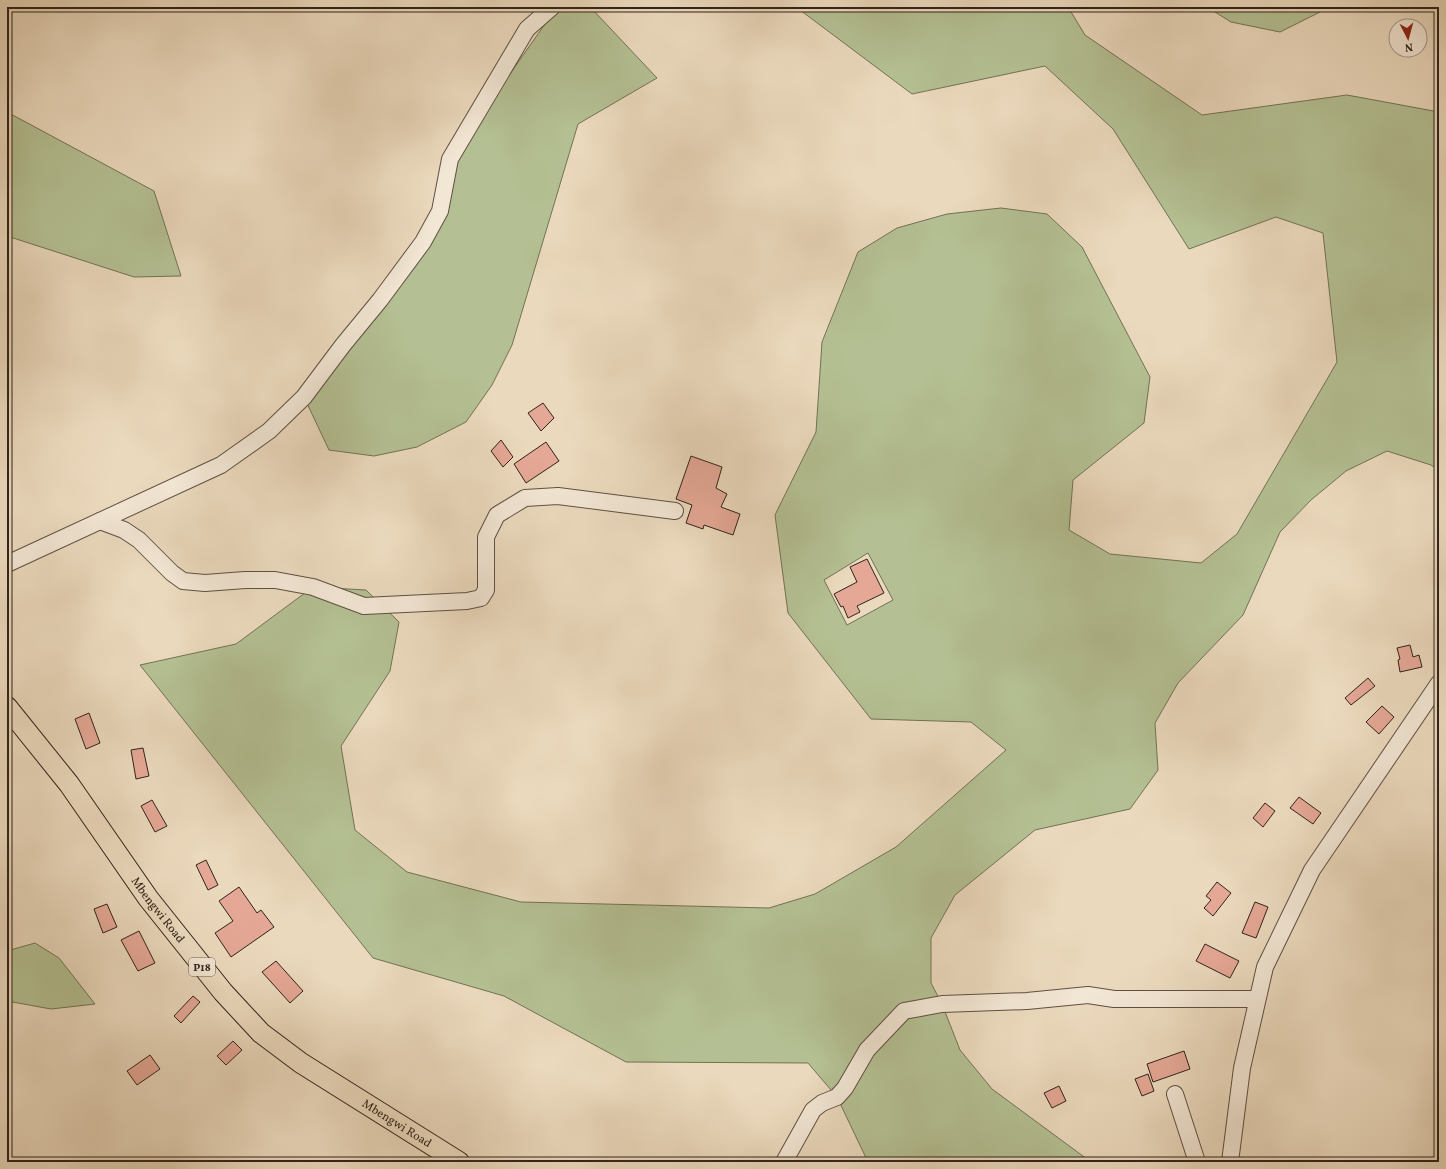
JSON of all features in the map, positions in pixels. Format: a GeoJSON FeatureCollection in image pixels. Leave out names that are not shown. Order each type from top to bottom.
{"type":"FeatureCollection","features":[{"type":"Feature","properties":{"kind":"main road","name":"Mbengwi Road"},"geometry":{"type":"LineString","coordinates":[[7,707],[69,784],[148,898],[223,992],[261,1033],[301,1063],[459,1162]]}},
{"type":"Feature","properties":{"kind":"street"},"geometry":{"type":"LineString","coordinates":[[7,564],[221,465],[269,431],[304,397],[343,345],[380,300],[423,242],[440,211],[450,159],[527,29],[552,7]]}},
{"type":"Feature","properties":{"kind":"street"},"geometry":{"type":"LineString","coordinates":[[100,520],[124,530],[139,540],[172,573],[184,581],[205,583],[245,580],[275,580],[313,587],[364,606],[467,601],[480,598],[486,590],[486,537],[497,515],[525,498],[558,496],[675,511]]}},
{"type":"Feature","properties":{"kind":"street"},"geometry":{"type":"LineString","coordinates":[[1230,1162],[1242,1068],[1265,967],[1312,870],[1439,683]]}},
{"type":"Feature","properties":{"kind":"street"},"geometry":{"type":"LineString","coordinates":[[784,1162],[813,1110],[837,1097],[845,1088],[867,1050],[904,1011],[942,1004],[1027,1001],[1088,995],[1114,999],[1257,999]]}},
{"type":"Feature","properties":{"kind":"street"},"geometry":{"type":"LineString","coordinates":[[1175,1094],[1197,1162]]}},
{"type":"Feature","properties":{"kind":"green space"},"geometry":{"type":"Polygon","coordinates":[[[557,7],[594,7],[593,10],[657,78],[578,124],[512,345],[492,385],[466,422],[417,447],[374,456],[329,450],[304,397],[423,242],[450,159],[557,7]]]}},
{"type":"Feature","properties":{"kind":"green space"},"geometry":{"type":"Polygon","coordinates":[[[796,7],[1068,7],[1085,35],[1202,115],[1347,95],[1439,112],[1439,471],[1431,465],[1387,451],[1346,471],[1311,500],[1280,532],[1243,615],[1178,683],[1155,723],[1158,770],[1130,809],[1035,830],[955,895],[931,938],[931,983],[942,1004],[960,1050],[992,1089],[1091,1162],[868,1162],[837,1097],[808,1063],[626,1062],[504,996],[373,958],[140,665],[236,644],[313,587],[366,590],[399,622],[390,671],[341,746],[355,830],[407,872],[521,902],[769,908],[815,894],[896,847],[1006,750],[971,722],[871,719],[788,613],[775,515],[816,432],[822,342],[858,252],[897,228],[947,214],[1001,208],[1047,214],[1082,247],[1150,377],[1144,423],[1073,480],[1069,530],[1110,554],[1201,563],[1237,534],[1337,362],[1323,233],[1276,217],[1189,249],[1113,129],[1045,66],[912,94],[796,7]],[[868,553],[824,580],[847,625],[893,600],[868,553]]]}},
{"type":"Feature","properties":{"kind":"green space"},"geometry":{"type":"Polygon","coordinates":[[[1207,7],[1330,7],[1280,32],[1231,22],[1207,7]]]}},
{"type":"Feature","properties":{"kind":"green space"},"geometry":{"type":"Polygon","coordinates":[[[7,112],[154,191],[181,276],[134,277],[7,236],[7,112]]]}},
{"type":"Feature","properties":{"kind":"green space"},"geometry":{"type":"Polygon","coordinates":[[[35,943],[59,958],[95,1004],[51,1009],[7,1001],[7,951],[35,943]]]}},
{"type":"Feature","properties":{"kind":"building"},"geometry":{"type":"Polygon","coordinates":[[[543,403],[554,418],[541,431],[528,413],[543,403]]]}},
{"type":"Feature","properties":{"kind":"building"},"geometry":{"type":"Polygon","coordinates":[[[501,440],[513,457],[503,467],[491,451],[501,440]]]}},
{"type":"Feature","properties":{"kind":"building"},"geometry":{"type":"Polygon","coordinates":[[[546,442],[559,461],[526,483],[514,464],[546,442]]]}},
{"type":"Feature","properties":{"kind":"building"},"geometry":{"type":"Polygon","coordinates":[[[691,456],[722,467],[716,488],[727,494],[721,507],[740,514],[733,535],[704,525],[703,529],[686,523],[692,505],[676,499],[691,456]]]}},
{"type":"Feature","properties":{"kind":"building"},"geometry":{"type":"Polygon","coordinates":[[[867,559],[884,593],[857,606],[860,612],[848,618],[843,606],[841,607],[834,594],[857,582],[850,567],[867,559]]]}},
{"type":"Feature","properties":{"kind":"building"},"geometry":{"type":"Polygon","coordinates":[[[1410,645],[1413,657],[1419,655],[1422,667],[1400,672],[1398,660],[1400,659],[1397,648],[1410,645]]]}},
{"type":"Feature","properties":{"kind":"building"},"geometry":{"type":"Polygon","coordinates":[[[1368,678],[1375,686],[1351,705],[1345,698],[1368,678]]]}},
{"type":"Feature","properties":{"kind":"building"},"geometry":{"type":"Polygon","coordinates":[[[1382,706],[1394,717],[1379,734],[1366,722],[1382,706]]]}},
{"type":"Feature","properties":{"kind":"building"},"geometry":{"type":"Polygon","coordinates":[[[89,713],[100,743],[86,749],[75,719],[89,713]]]}},
{"type":"Feature","properties":{"kind":"building"},"geometry":{"type":"Polygon","coordinates":[[[143,748],[149,776],[136,779],[131,750],[143,748]]]}},
{"type":"Feature","properties":{"kind":"building"},"geometry":{"type":"Polygon","coordinates":[[[1299,797],[1321,813],[1313,824],[1290,808],[1299,797]]]}},
{"type":"Feature","properties":{"kind":"building"},"geometry":{"type":"Polygon","coordinates":[[[152,800],[167,826],[155,832],[141,806],[152,800]]]}},
{"type":"Feature","properties":{"kind":"building"},"geometry":{"type":"Polygon","coordinates":[[[1265,803],[1275,811],[1263,827],[1253,818],[1265,803]]]}},
{"type":"Feature","properties":{"kind":"building"},"geometry":{"type":"Polygon","coordinates":[[[206,860],[218,885],[208,890],[196,865],[206,860]]]}},
{"type":"Feature","properties":{"kind":"building"},"geometry":{"type":"Polygon","coordinates":[[[1217,882],[1231,893],[1213,916],[1204,908],[1211,900],[1206,896],[1217,882]]]}},
{"type":"Feature","properties":{"kind":"building"},"geometry":{"type":"Polygon","coordinates":[[[239,887],[257,913],[261,910],[274,927],[231,957],[215,933],[233,921],[219,901],[239,887]]]}},
{"type":"Feature","properties":{"kind":"building"},"geometry":{"type":"Polygon","coordinates":[[[1255,902],[1268,907],[1256,938],[1242,933],[1255,902]]]}},
{"type":"Feature","properties":{"kind":"building"},"geometry":{"type":"Polygon","coordinates":[[[107,904],[117,927],[103,933],[94,909],[107,904]]]}},
{"type":"Feature","properties":{"kind":"building"},"geometry":{"type":"Polygon","coordinates":[[[139,931],[155,963],[138,971],[121,940],[139,931]]]}},
{"type":"Feature","properties":{"kind":"building"},"geometry":{"type":"Polygon","coordinates":[[[1205,944],[1239,961],[1230,978],[1196,961],[1205,944]]]}},
{"type":"Feature","properties":{"kind":"building"},"geometry":{"type":"Polygon","coordinates":[[[276,961],[303,991],[290,1003],[262,972],[276,961]]]}},
{"type":"Feature","properties":{"kind":"building"},"geometry":{"type":"Polygon","coordinates":[[[193,996],[200,1002],[181,1023],[174,1016],[193,996]]]}},
{"type":"Feature","properties":{"kind":"building"},"geometry":{"type":"Polygon","coordinates":[[[233,1041],[242,1050],[226,1065],[217,1056],[233,1041]]]}},
{"type":"Feature","properties":{"kind":"building"},"geometry":{"type":"Polygon","coordinates":[[[1184,1051],[1190,1069],[1153,1082],[1147,1064],[1184,1051]]]}},
{"type":"Feature","properties":{"kind":"building"},"geometry":{"type":"Polygon","coordinates":[[[150,1055],[160,1069],[137,1085],[127,1071],[150,1055]]]}},
{"type":"Feature","properties":{"kind":"building"},"geometry":{"type":"Polygon","coordinates":[[[1148,1074],[1154,1091],[1142,1096],[1135,1079],[1148,1074]]]}},
{"type":"Feature","properties":{"kind":"building"},"geometry":{"type":"Polygon","coordinates":[[[1059,1086],[1066,1101],[1052,1108],[1044,1093],[1059,1086]]]}}]}
